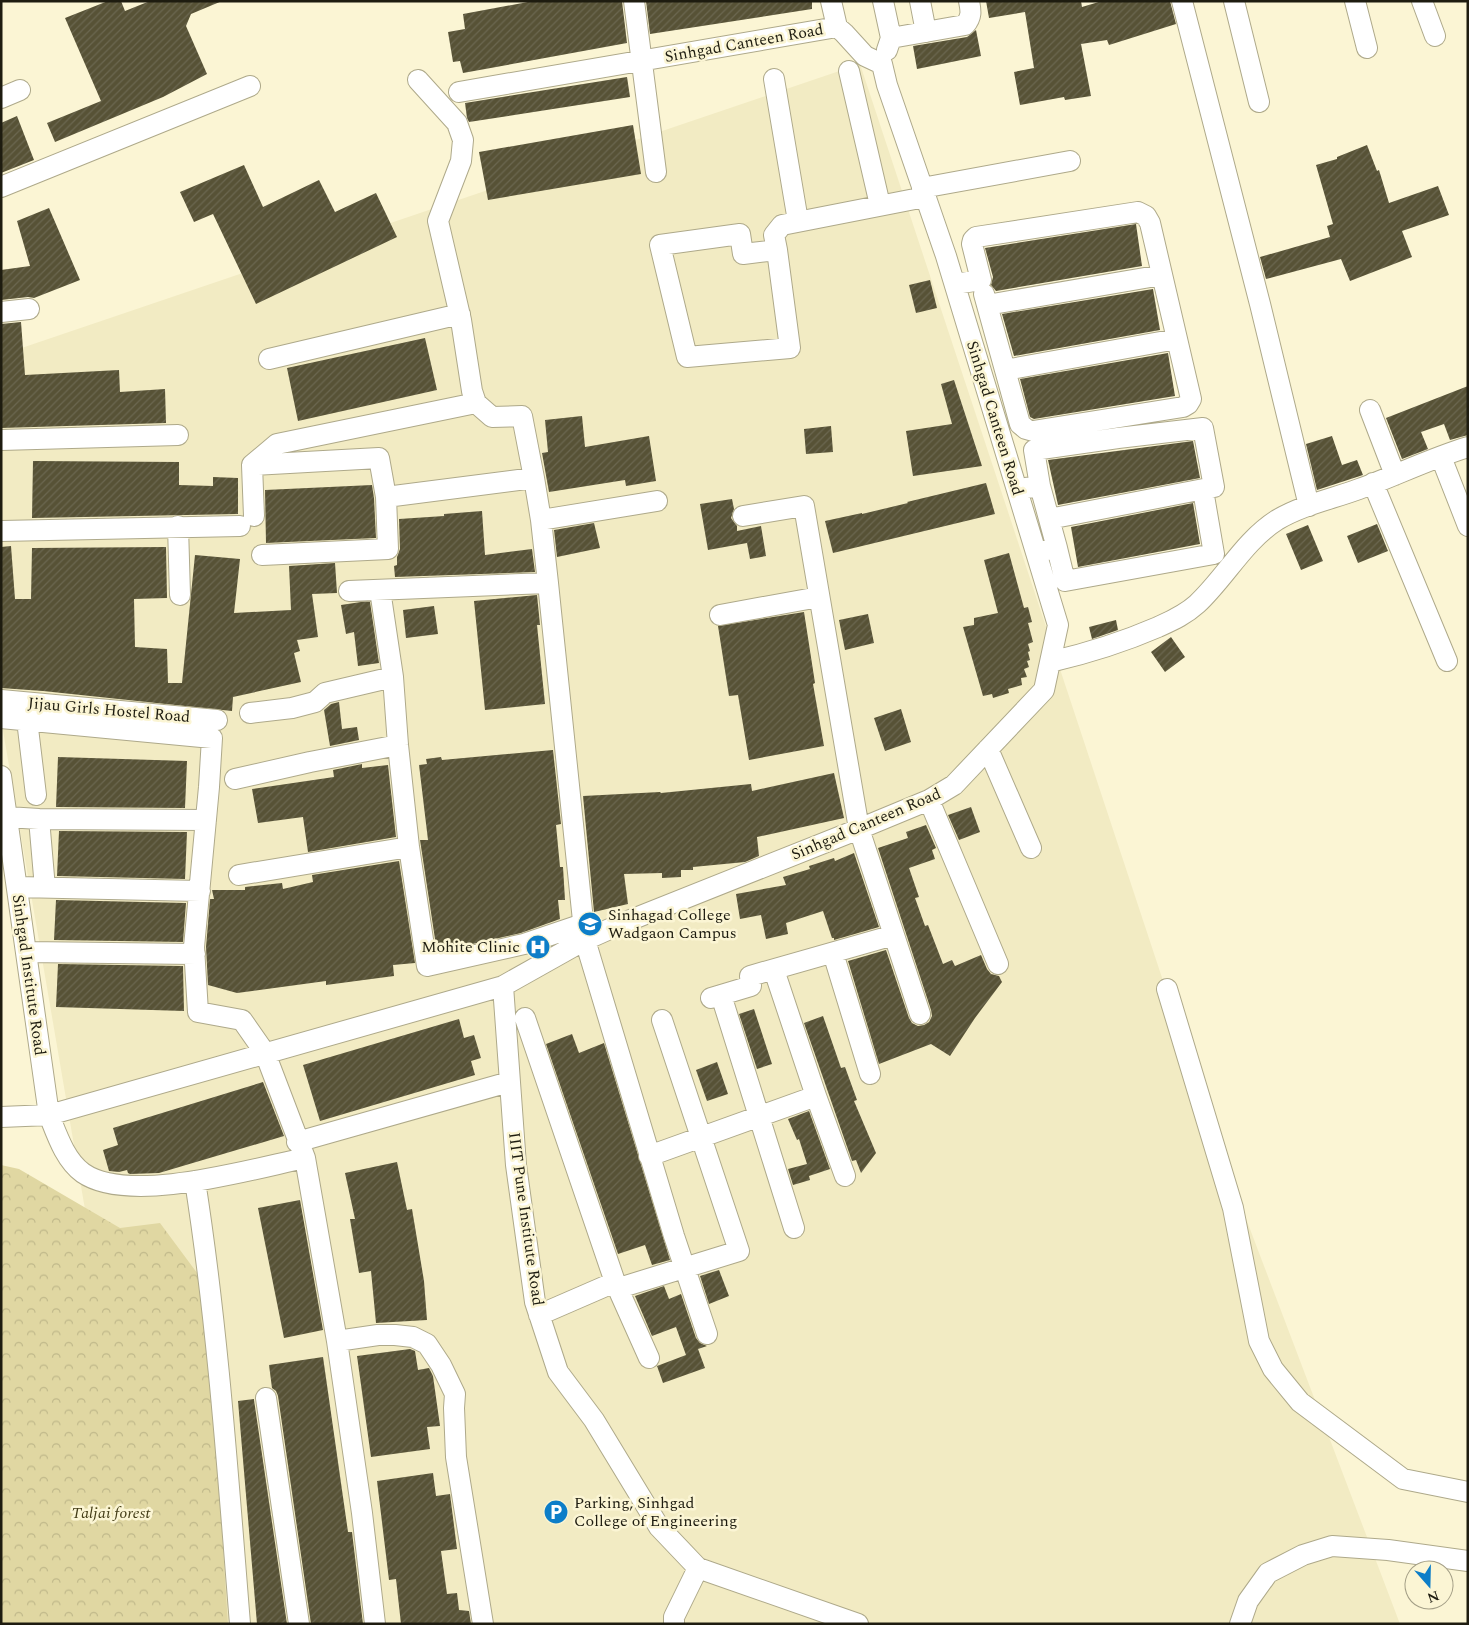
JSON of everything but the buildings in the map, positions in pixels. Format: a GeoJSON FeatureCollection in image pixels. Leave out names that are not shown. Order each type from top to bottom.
{"type":"FeatureCollection","features":[{"type":"Feature","properties":{"kind":"street"},"geometry":{"type":"LineString","coordinates":[[634,1],[656,172]]}},
{"type":"Feature","properties":{"kind":"street"},"geometry":{"type":"LineString","coordinates":[[831,1],[840,30]]}},
{"type":"Feature","properties":{"kind":"street"},"geometry":{"type":"LineString","coordinates":[[882,64],[891,38],[884,1]]}},
{"type":"Feature","properties":{"kind":"street"},"geometry":{"type":"LineString","coordinates":[[920,1],[926,32]]}},
{"type":"Feature","properties":{"kind":"street"},"geometry":{"type":"LineString","coordinates":[[891,38],[966,24],[970,20],[971,14],[969,1]]}},
{"type":"Feature","properties":{"kind":"street"},"geometry":{"type":"LineString","coordinates":[[1182,1],[1260,304],[1309,506]]}},
{"type":"Feature","properties":{"kind":"street"},"geometry":{"type":"LineString","coordinates":[[1234,1],[1259,102]]}},
{"type":"Feature","properties":{"kind":"street"},"geometry":{"type":"LineString","coordinates":[[1355,1],[1367,48]]}},
{"type":"Feature","properties":{"kind":"street"},"geometry":{"type":"LineString","coordinates":[[1422,1],[1435,36]]}},
{"type":"Feature","properties":{"kind":"street","name":"Sinhgad Canteen Road"},"geometry":{"type":"LineString","coordinates":[[459,92],[840,30],[866,56],[882,64],[887,85],[955,284],[1058,625],[1044,690],[954,784],[929,800],[859,830],[623,923],[584,932]]}},
{"type":"Feature","properties":{"kind":"street"},"geometry":{"type":"LineString","coordinates":[[849,72],[880,206]]}},
{"type":"Feature","properties":{"kind":"street"},"geometry":{"type":"LineString","coordinates":[[774,79],[798,221]]}},
{"type":"Feature","properties":{"kind":"street"},"geometry":{"type":"LineString","coordinates":[[418,80],[456,123],[463,140],[461,161],[438,221],[460,314],[472,391],[476,403],[492,416],[522,416],[541,520],[584,932],[649,1156],[707,1334]]}},
{"type":"Feature","properties":{"kind":"street"},"geometry":{"type":"LineString","coordinates":[[1,187],[250,86]]}},
{"type":"Feature","properties":{"kind":"street"},"geometry":{"type":"LineString","coordinates":[[1,98],[20,90]]}},
{"type":"Feature","properties":{"kind":"street"},"geometry":{"type":"LineString","coordinates":[[777,250],[743,254],[740,234],[660,245],[687,357],[790,348],[777,250],[774,234],[782,225],[880,206],[924,192],[1070,162]]}},
{"type":"Feature","properties":{"kind":"street"},"geometry":{"type":"LineString","coordinates":[[1138,212],[1146,216],[1150,223],[1191,399],[1188,404],[1183,406],[1033,431],[1026,429],[1020,424],[981,280],[972,244],[976,237],[1138,212]]}},
{"type":"Feature","properties":{"kind":"street"},"geometry":{"type":"LineString","coordinates":[[987,305],[1162,275]]}},
{"type":"Feature","properties":{"kind":"street"},"geometry":{"type":"LineString","coordinates":[[955,284],[981,280]]}},
{"type":"Feature","properties":{"kind":"street"},"geometry":{"type":"LineString","coordinates":[[1,312],[29,309]]}},
{"type":"Feature","properties":{"kind":"street"},"geometry":{"type":"LineString","coordinates":[[269,359],[460,314]]}},
{"type":"Feature","properties":{"kind":"street"},"geometry":{"type":"LineString","coordinates":[[1005,370],[1177,339]]}},
{"type":"Feature","properties":{"kind":"street"},"geometry":{"type":"LineString","coordinates":[[1,532],[178,526],[247,521],[252,465],[277,444],[476,403]]}},
{"type":"Feature","properties":{"kind":"street"},"geometry":{"type":"LineString","coordinates":[[1370,410],[1395,475]]}},
{"type":"Feature","properties":{"kind":"street"},"geometry":{"type":"LineString","coordinates":[[1049,519],[1203,490],[1214,488],[1203,428],[1034,450],[1040,486],[1049,519],[1057,548],[1066,581],[1214,554],[1203,490]]}},
{"type":"Feature","properties":{"kind":"street"},"geometry":{"type":"LineString","coordinates":[[1,440],[178,435]]}},
{"type":"Feature","properties":{"kind":"street"},"geometry":{"type":"LineString","coordinates":[[1050,662],[1097,651],[1180,617],[1197,604],[1264,529],[1279,519],[1468,446]]}},
{"type":"Feature","properties":{"kind":"street"},"geometry":{"type":"LineString","coordinates":[[1441,457],[1468,526]]}},
{"type":"Feature","properties":{"kind":"street"},"geometry":{"type":"LineString","coordinates":[[252,465],[379,458],[389,497],[388,549],[262,555]]}},
{"type":"Feature","properties":{"kind":"street"},"geometry":{"type":"LineString","coordinates":[[389,497],[534,478]]}},
{"type":"Feature","properties":{"kind":"street"},"geometry":{"type":"LineString","coordinates":[[1373,483],[1447,661]]}},
{"type":"Feature","properties":{"kind":"street"},"geometry":{"type":"LineString","coordinates":[[1017,489],[1040,486]]}},
{"type":"Feature","properties":{"kind":"street"},"geometry":{"type":"LineString","coordinates":[[541,520],[658,501]]}},
{"type":"Feature","properties":{"kind":"street"},"geometry":{"type":"LineString","coordinates":[[743,516],[804,506],[859,830],[920,1014]]}},
{"type":"Feature","properties":{"kind":"street"},"geometry":{"type":"LineString","coordinates":[[178,526],[180,596]]}},
{"type":"Feature","properties":{"kind":"street"},"geometry":{"type":"LineString","coordinates":[[1036,552],[1057,548]]}},
{"type":"Feature","properties":{"kind":"street"},"geometry":{"type":"LineString","coordinates":[[349,591],[548,583]]}},
{"type":"Feature","properties":{"kind":"street"},"geometry":{"type":"LineString","coordinates":[[380,590],[393,677],[409,848],[427,966],[584,932]]}},
{"type":"Feature","properties":{"kind":"street"},"geometry":{"type":"LineString","coordinates":[[720,615],[819,597]]}},
{"type":"Feature","properties":{"kind":"street"},"geometry":{"type":"LineString","coordinates":[[250,713],[292,708],[316,702],[325,693],[393,677]]}},
{"type":"Feature","properties":{"kind":"street","name":"Jijau Girls Hostel Road"},"geometry":{"type":"LineString","coordinates":[[1,700],[217,720]]}},
{"type":"Feature","properties":{"kind":"street"},"geometry":{"type":"LineString","coordinates":[[1,718],[212,738],[195,954],[198,1012],[242,1020],[265,1053],[301,1150],[337,1341],[362,1513],[375,1624]]}},
{"type":"Feature","properties":{"kind":"street"},"geometry":{"type":"LineString","coordinates":[[27,720],[36,795]]}},
{"type":"Feature","properties":{"kind":"street"},"geometry":{"type":"LineString","coordinates":[[235,779],[398,745]]}},
{"type":"Feature","properties":{"kind":"street"},"geometry":{"type":"LineString","coordinates":[[988,749],[1031,848]]}},
{"type":"Feature","properties":{"kind":"street","name":"Sinhgad Institute Road"},"geometry":{"type":"LineString","coordinates":[[1,776],[7,817],[7,862],[17,887],[48,1115],[67,1156],[74,1166],[92,1178],[106,1184],[127,1186],[148,1186],[195,1181],[301,1150],[510,1082]]}},
{"type":"Feature","properties":{"kind":"street"},"geometry":{"type":"LineString","coordinates":[[929,800],[998,964]]}},
{"type":"Feature","properties":{"kind":"street"},"geometry":{"type":"LineString","coordinates":[[7,817],[40,819],[206,820]]}},
{"type":"Feature","properties":{"kind":"street"},"geometry":{"type":"LineString","coordinates":[[40,819],[45,888]]}},
{"type":"Feature","properties":{"kind":"street"},"geometry":{"type":"LineString","coordinates":[[239,875],[409,848]]}},
{"type":"Feature","properties":{"kind":"street"},"geometry":{"type":"LineString","coordinates":[[17,887],[200,891]]}},
{"type":"Feature","properties":{"kind":"street"},"geometry":{"type":"LineString","coordinates":[[1,1116],[48,1115],[503,986],[584,932]]}},
{"type":"Feature","properties":{"kind":"street"},"geometry":{"type":"LineString","coordinates":[[794,1228],[759,1117],[716,996],[751,986],[750,976],[894,934]]}},
{"type":"Feature","properties":{"kind":"street"},"geometry":{"type":"LineString","coordinates":[[26,952],[195,954]]}},
{"type":"Feature","properties":{"kind":"street"},"geometry":{"type":"LineString","coordinates":[[833,953],[870,1074]]}},
{"type":"Feature","properties":{"kind":"street"},"geometry":{"type":"LineString","coordinates":[[774,970],[845,1176]]}},
{"type":"Feature","properties":{"kind":"street","name":"IIIT Pune Institute Road"},"geometry":{"type":"LineString","coordinates":[[503,986],[516,1165],[535,1302],[558,1372],[594,1420],[659,1527],[698,1568],[858,1624]]}},
{"type":"Feature","properties":{"kind":"street"},"geometry":{"type":"LineString","coordinates":[[1167,989],[1233,1208],[1259,1341],[1273,1369],[1300,1402],[1403,1478],[1468,1492]]}},
{"type":"Feature","properties":{"kind":"street"},"geometry":{"type":"LineString","coordinates":[[525,1018],[617,1285],[649,1358]]}},
{"type":"Feature","properties":{"kind":"street"},"geometry":{"type":"LineString","coordinates":[[539,1315],[617,1285],[739,1252],[662,1020]]}},
{"type":"Feature","properties":{"kind":"street"},"geometry":{"type":"LineString","coordinates":[[649,1156],[816,1096]]}},
{"type":"Feature","properties":{"kind":"street"},"geometry":{"type":"LineString","coordinates":[[195,1181],[218,1360],[240,1624]]}},
{"type":"Feature","properties":{"kind":"street"},"geometry":{"type":"LineString","coordinates":[[337,1341],[378,1335],[413,1337],[427,1344],[441,1365],[455,1394],[456,1457],[483,1624]]}},
{"type":"Feature","properties":{"kind":"street"},"geometry":{"type":"LineString","coordinates":[[266,1398],[299,1624]]}},
{"type":"Feature","properties":{"kind":"street"},"geometry":{"type":"LineString","coordinates":[[1240,1624],[1248,1601],[1268,1573],[1303,1555],[1332,1546],[1388,1550],[1468,1561]]}},
{"type":"Feature","properties":{"kind":"street"},"geometry":{"type":"LineString","coordinates":[[674,1624],[674,1617],[698,1568]]}},
{"type":"Feature","properties":{"kind":"shaded area","name":"Sinhagad College Wadgaon Campus"},"geometry":{"type":"Polygon","coordinates":[[[860,64],[1212,1129],[1400,1624],[156,1624],[1,719],[1,355],[860,64]]]}},
{"type":"Feature","properties":{"kind":"green space","name":"Taljai forest"},"geometry":{"type":"Polygon","coordinates":[[[1,1165],[19,1169],[120,1228],[160,1223],[206,1285],[228,1624],[1,1624],[1,1165]]]}},
{"type":"Feature","properties":{"kind":"place","name":"Sinhagad College Wadgaon Campus"},"geometry":{"type":"Point","coordinates":[590,924]}},
{"type":"Feature","properties":{"kind":"place","name":"Mohite Clinic"},"geometry":{"type":"Point","coordinates":[538,947]}},
{"type":"Feature","properties":{"kind":"place","name":"Parking, Sinhgad College of Engineering"},"geometry":{"type":"Point","coordinates":[556,1512]}}]}
